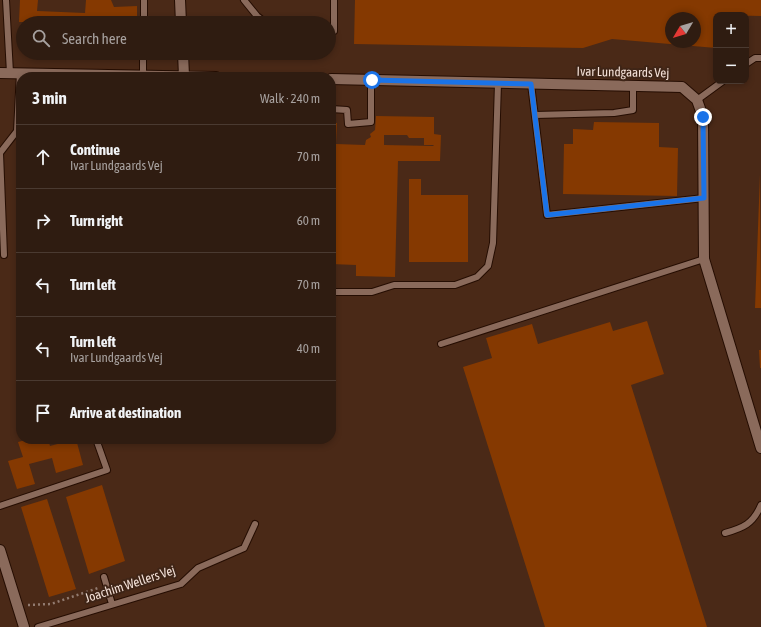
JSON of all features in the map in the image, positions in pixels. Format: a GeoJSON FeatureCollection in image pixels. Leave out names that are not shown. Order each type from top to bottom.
{"type":"FeatureCollection","features":[{"type":"Feature","properties":{"kind":"street"},"geometry":{"type":"LineString","coordinates":[[180,0],[181,16]]}},
{"type":"Feature","properties":{"kind":"street"},"geometry":{"type":"LineString","coordinates":[[185,60],[189,72]]}},
{"type":"Feature","properties":{"kind":"street"},"geometry":{"type":"LineString","coordinates":[[5,73],[16,73]]}},
{"type":"Feature","properties":{"kind":"street","name":"Ivar Lundgaards Vej"},"geometry":{"type":"LineString","coordinates":[[336,79],[682,86],[697,100],[703,117],[704,260],[761,448]]}},
{"type":"Feature","properties":{"kind":"street"},"geometry":{"type":"LineString","coordinates":[[0,550],[24,627]]}},
{"type":"Feature","properties":{"kind":"lane"},"geometry":{"type":"LineString","coordinates":[[5,73],[7,23],[6,0]]}},
{"type":"Feature","properties":{"kind":"lane"},"geometry":{"type":"LineString","coordinates":[[144,0],[144,16]]}},
{"type":"Feature","properties":{"kind":"lane"},"geometry":{"type":"LineString","coordinates":[[244,0],[257,16]]}},
{"type":"Feature","properties":{"kind":"lane"},"geometry":{"type":"LineString","coordinates":[[334,0],[334,16]]}},
{"type":"Feature","properties":{"kind":"lane"},"geometry":{"type":"LineString","coordinates":[[0,23],[7,23]]}},
{"type":"Feature","properties":{"kind":"lane"},"geometry":{"type":"LineString","coordinates":[[749,62],[755,58],[761,58]]}},
{"type":"Feature","properties":{"kind":"lane"},"geometry":{"type":"LineString","coordinates":[[143,60],[143,72]]}},
{"type":"Feature","properties":{"kind":"lane"},"geometry":{"type":"LineString","coordinates":[[336,109],[347,110],[348,124],[371,122],[372,80]]}},
{"type":"Feature","properties":{"kind":"lane"},"geometry":{"type":"LineString","coordinates":[[336,292],[372,292],[394,286],[455,285],[477,277],[488,266],[493,243],[498,83]]}},
{"type":"Feature","properties":{"kind":"lane"},"geometry":{"type":"LineString","coordinates":[[531,84],[547,215],[704,198]]}},
{"type":"Feature","properties":{"kind":"lane"},"geometry":{"type":"LineString","coordinates":[[697,100],[719,84]]}},
{"type":"Feature","properties":{"kind":"lane"},"geometry":{"type":"LineString","coordinates":[[535,115],[633,110],[633,86]]}},
{"type":"Feature","properties":{"kind":"lane"},"geometry":{"type":"LineString","coordinates":[[4,255],[0,153],[16,132]]}},
{"type":"Feature","properties":{"kind":"lane"},"geometry":{"type":"LineString","coordinates":[[441,344],[704,260]]}},
{"type":"Feature","properties":{"kind":"lane"},"geometry":{"type":"LineString","coordinates":[[0,506],[107,470],[98,444]]}},
{"type":"Feature","properties":{"kind":"lane"},"geometry":{"type":"LineString","coordinates":[[725,533],[743,528],[758,512],[761,505]]}},
{"type":"Feature","properties":{"kind":"lane","name":"Joachim Wellers Vej"},"geometry":{"type":"LineString","coordinates":[[38,627],[181,584],[198,568],[244,548],[255,524]]}},
{"type":"Feature","properties":{"kind":"lane"},"geometry":{"type":"LineString","coordinates":[[104,577],[112,604]]}},
{"type":"Feature","properties":{"kind":"path"},"geometry":{"type":"LineString","coordinates":[[18,606],[51,604],[106,586]]}},
{"type":"Feature","properties":{"kind":"shaded area"},"geometry":{"type":"Polygon","coordinates":[[[0,0],[761,0],[761,627],[0,627],[0,0]]]}},
{"type":"Feature","properties":{"kind":"building"},"geometry":{"type":"Polygon","coordinates":[[[20,0],[38,0],[37,11],[85,13],[86,0],[111,0],[114,7],[137,6],[137,16],[19,16],[20,0]]]}},
{"type":"Feature","properties":{"kind":"building"},"geometry":{"type":"Polygon","coordinates":[[[355,0],[761,0],[761,16],[749,16],[749,12],[713,12],[713,48],[701,47],[701,12],[665,12],[665,44],[612,39],[583,48],[354,44],[355,0]]]}},
{"type":"Feature","properties":{"kind":"building"},"geometry":{"type":"Polygon","coordinates":[[[376,116],[434,117],[434,134],[441,135],[440,161],[398,161],[395,277],[356,276],[356,265],[336,264],[336,144],[365,145],[366,140],[371,137],[370,134],[375,130],[376,116]],[[384,135],[384,145],[433,146],[434,145],[424,145],[424,138],[409,138],[407,135],[384,135]]]}},
{"type":"Feature","properties":{"kind":"building"},"geometry":{"type":"Polygon","coordinates":[[[594,122],[659,123],[659,147],[678,148],[677,196],[563,194],[564,144],[573,144],[573,129],[593,130],[594,122]]]}},
{"type":"Feature","properties":{"kind":"building"},"geometry":{"type":"Polygon","coordinates":[[[336,123],[337,123],[336,144],[336,123]]]}},
{"type":"Feature","properties":{"kind":"building"},"geometry":{"type":"Polygon","coordinates":[[[760,174],[761,308],[755,308],[760,174]]]}},
{"type":"Feature","properties":{"kind":"building"},"geometry":{"type":"Polygon","coordinates":[[[409,179],[421,179],[421,195],[468,195],[468,262],[409,262],[409,179]]]}},
{"type":"Feature","properties":{"kind":"building"},"geometry":{"type":"Polygon","coordinates":[[[647,321],[664,374],[631,385],[707,627],[545,627],[463,367],[492,358],[486,338],[532,324],[538,344],[610,322],[613,331],[647,321]]]}},
{"type":"Feature","properties":{"kind":"building"},"geometry":{"type":"Polygon","coordinates":[[[759,350],[761,350],[761,368],[760,368],[759,350]]]}},
{"type":"Feature","properties":{"kind":"building"},"geometry":{"type":"Polygon","coordinates":[[[19,444],[49,444],[50,446],[57,444],[77,444],[83,465],[56,473],[52,458],[29,464],[35,484],[17,489],[8,461],[23,457],[19,444]]]}},
{"type":"Feature","properties":{"kind":"building"},"geometry":{"type":"Polygon","coordinates":[[[102,485],[125,561],[89,574],[66,497],[102,485]]]}},
{"type":"Feature","properties":{"kind":"building"},"geometry":{"type":"Polygon","coordinates":[[[47,499],[76,589],[49,597],[21,507],[47,499]]]}},
{"type":"Feature","properties":{"kind":"route"},"geometry":{"type":"LineString","coordinates":[[372,80],[531,84],[547,215],[704,198],[703,117]]}}]}
